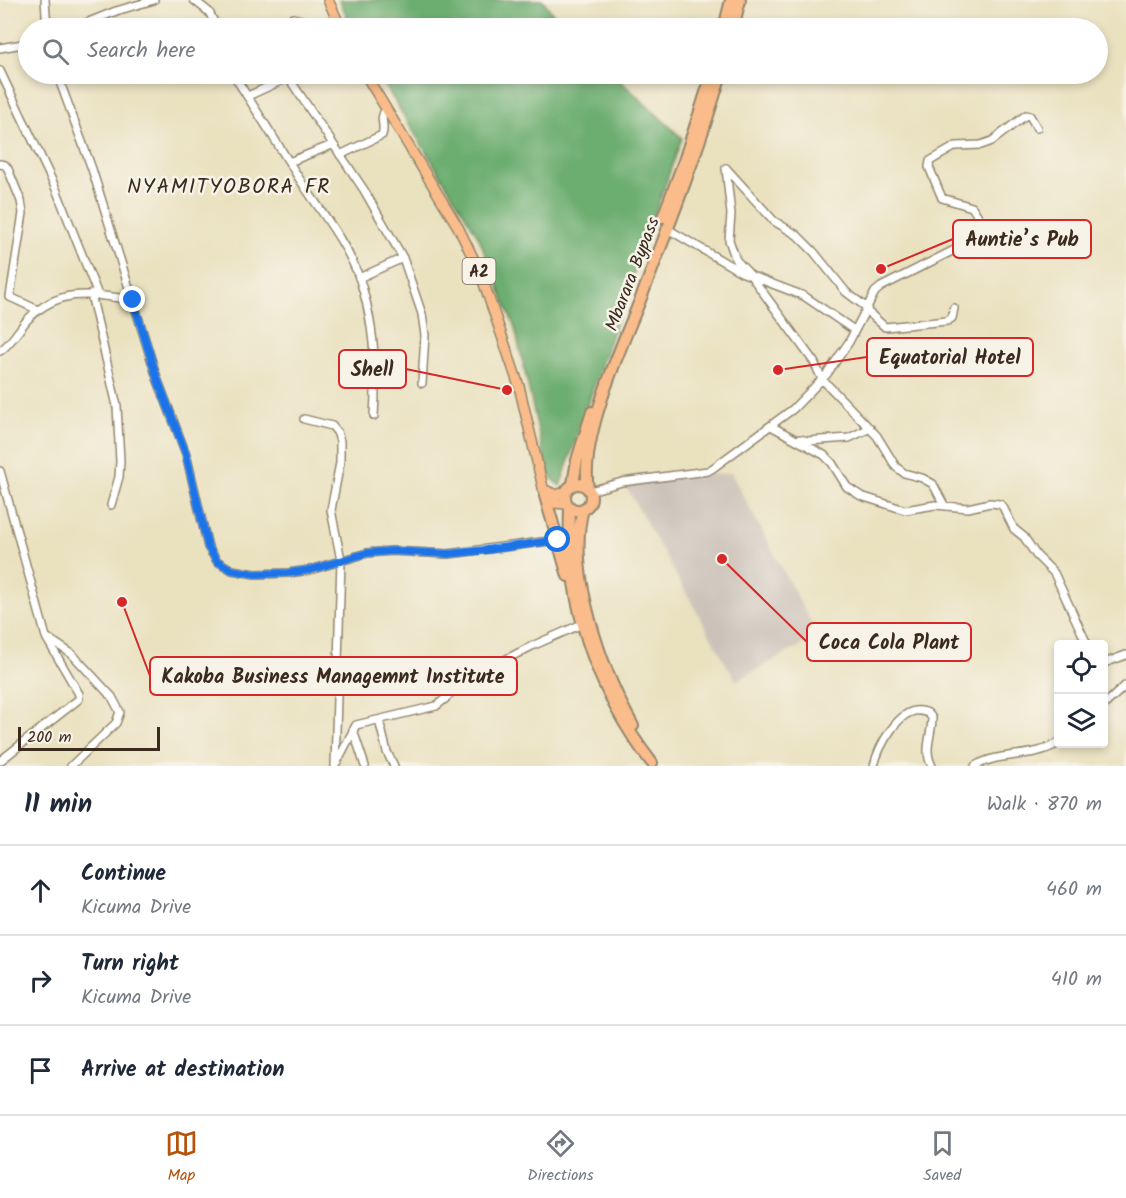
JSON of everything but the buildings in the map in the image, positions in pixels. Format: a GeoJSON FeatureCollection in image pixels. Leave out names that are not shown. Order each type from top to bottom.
{"type":"FeatureCollection","features":[{"type":"Feature","properties":{"kind":"highway"},"geometry":{"type":"LineString","coordinates":[[726,18],[731,0]]}},
{"type":"Feature","properties":{"kind":"highway"},"geometry":{"type":"LineString","coordinates":[[736,18],[740,0]]}},
{"type":"Feature","properties":{"kind":"highway","name":"Mbarara Bypass"},"geometry":{"type":"LineString","coordinates":[[569,488],[588,423],[684,161],[709,84]]}},
{"type":"Feature","properties":{"kind":"highway","name":"Mbarara Bypass"},"geometry":{"type":"LineString","coordinates":[[589,490],[587,479],[589,455],[596,421],[666,228],[690,169],[718,84]]}},
{"type":"Feature","properties":{"kind":"highway"},"geometry":{"type":"LineString","coordinates":[[569,488],[582,484],[589,490]]}},
{"type":"Feature","properties":{"kind":"highway","name":"A2"},"geometry":{"type":"LineString","coordinates":[[569,488],[564,498],[568,506],[567,556],[582,624],[601,680],[612,703],[653,764]]}},
{"type":"Feature","properties":{"kind":"highway","name":"A2"},"geometry":{"type":"LineString","coordinates":[[589,490],[590,500],[583,509],[579,530],[586,603],[595,640],[622,706],[653,764]]}},
{"type":"Feature","properties":{"kind":"highway","name":"A2"},"geometry":{"type":"LineString","coordinates":[[544,493],[558,540],[567,556]]}},
{"type":"Feature","properties":{"kind":"highway"},"geometry":{"type":"LineString","coordinates":[[568,506],[576,510],[583,509]]}},
{"type":"Feature","properties":{"kind":"main road"},"geometry":{"type":"LineString","coordinates":[[328,0],[336,18]]}},
{"type":"Feature","properties":{"kind":"main road","name":"A2"},"geometry":{"type":"LineString","coordinates":[[371,84],[458,227],[480,272],[519,386],[544,493]]}},
{"type":"Feature","properties":{"kind":"main road"},"geometry":{"type":"LineString","coordinates":[[544,493],[556,495],[569,488]]}},
{"type":"Feature","properties":{"kind":"main road"},"geometry":{"type":"LineString","coordinates":[[544,493],[552,503],[568,506]]}},
{"type":"Feature","properties":{"kind":"street"},"geometry":{"type":"LineString","coordinates":[[45,0],[46,18]]}},
{"type":"Feature","properties":{"kind":"street"},"geometry":{"type":"LineString","coordinates":[[98,18],[154,0]]}},
{"type":"Feature","properties":{"kind":"street"},"geometry":{"type":"LineString","coordinates":[[194,0],[209,12],[212,18]]}},
{"type":"Feature","properties":{"kind":"street"},"geometry":{"type":"LineString","coordinates":[[0,48],[18,45]]}},
{"type":"Feature","properties":{"kind":"street"},"geometry":{"type":"LineString","coordinates":[[0,71],[56,189],[94,294],[102,349],[116,393],[120,461],[119,477],[111,505]]}},
{"type":"Feature","properties":{"kind":"street"},"geometry":{"type":"LineString","coordinates":[[61,84],[92,170],[157,378],[186,454],[208,547],[217,561],[232,570],[255,574],[310,570],[367,553],[392,551],[448,554],[558,540]]}},
{"type":"Feature","properties":{"kind":"street"},"geometry":{"type":"LineString","coordinates":[[240,84],[339,238],[359,278],[369,312],[372,335],[376,392],[374,416]]}},
{"type":"Feature","properties":{"kind":"street"},"geometry":{"type":"LineString","coordinates":[[248,96],[273,84]]}},
{"type":"Feature","properties":{"kind":"street"},"geometry":{"type":"LineString","coordinates":[[293,84],[364,190],[403,258],[422,314],[424,335],[422,383]]}},
{"type":"Feature","properties":{"kind":"street"},"geometry":{"type":"LineString","coordinates":[[340,155],[382,135],[381,116],[387,109]]}},
{"type":"Feature","properties":{"kind":"street"},"geometry":{"type":"LineString","coordinates":[[589,490],[644,478],[708,471],[793,409],[836,362],[875,292],[960,247],[978,231],[979,218],[972,207],[942,198],[929,167],[933,159],[956,146],[981,145],[992,141],[1026,115],[1031,118],[1037,128]]}},
{"type":"Feature","properties":{"kind":"street"},"geometry":{"type":"LineString","coordinates":[[289,162],[332,145]]}},
{"type":"Feature","properties":{"kind":"street"},"geometry":{"type":"LineString","coordinates":[[0,164],[5,165],[8,169],[21,201],[22,213],[10,297],[38,310]]}},
{"type":"Feature","properties":{"kind":"street"},"geometry":{"type":"LineString","coordinates":[[944,505],[933,484],[899,471],[870,428],[822,379],[814,362],[751,276],[736,260],[729,240],[731,214],[726,168],[774,221],[797,235],[814,252],[846,292],[866,307],[868,312],[885,327],[948,321],[952,318],[954,308]]}},
{"type":"Feature","properties":{"kind":"street"},"geometry":{"type":"LineString","coordinates":[[666,228],[751,276],[804,296],[854,330]]}},
{"type":"Feature","properties":{"kind":"street"},"geometry":{"type":"LineString","coordinates":[[359,278],[403,258]]}},
{"type":"Feature","properties":{"kind":"street"},"geometry":{"type":"LineString","coordinates":[[0,351],[38,310],[66,296],[94,294],[133,300]]}},
{"type":"Feature","properties":{"kind":"street"},"geometry":{"type":"LineString","coordinates":[[304,419],[332,426],[340,441],[340,463],[332,510],[341,560],[335,765]]}},
{"type":"Feature","properties":{"kind":"street"},"geometry":{"type":"LineString","coordinates":[[771,426],[824,455],[832,463],[847,487],[861,496],[905,510],[944,505],[968,508],[990,503],[1000,504],[1014,529],[1024,537],[1036,555],[1054,573],[1085,640]]}},
{"type":"Feature","properties":{"kind":"street"},"geometry":{"type":"LineString","coordinates":[[791,436],[808,441],[823,438],[849,438],[870,428]]}},
{"type":"Feature","properties":{"kind":"street"},"geometry":{"type":"LineString","coordinates":[[0,471],[46,637],[79,694],[79,699],[0,761]]}},
{"type":"Feature","properties":{"kind":"street"},"geometry":{"type":"LineString","coordinates":[[335,765],[356,725],[436,706],[460,683],[531,646],[582,624]]}},
{"type":"Feature","properties":{"kind":"street"},"geometry":{"type":"LineString","coordinates":[[46,637],[72,654],[112,697],[120,712],[116,723],[71,766]]}},
{"type":"Feature","properties":{"kind":"street"},"geometry":{"type":"LineString","coordinates":[[1108,662],[1126,655]]}},
{"type":"Feature","properties":{"kind":"street"},"geometry":{"type":"LineString","coordinates":[[1108,701],[1126,685]]}},
{"type":"Feature","properties":{"kind":"street"},"geometry":{"type":"LineString","coordinates":[[874,766],[876,755],[884,740],[904,716],[916,710],[925,711],[932,718],[927,750],[932,766]]}},
{"type":"Feature","properties":{"kind":"street"},"geometry":{"type":"LineString","coordinates":[[379,720],[387,752],[394,766]]}},
{"type":"Feature","properties":{"kind":"street"},"geometry":{"type":"LineString","coordinates":[[353,730],[364,766]]}},
{"type":"Feature","properties":{"kind":"street"},"geometry":{"type":"LineString","coordinates":[[975,766],[995,758],[1044,751],[1054,746]]}},
{"type":"Feature","properties":{"kind":"shaded area"},"geometry":{"type":"Polygon","coordinates":[[[731,473],[818,636],[736,681],[624,483],[731,473]]]}},
{"type":"Feature","properties":{"kind":"green space"},"geometry":{"type":"Polygon","coordinates":[[[339,0],[543,0],[556,18],[348,18],[339,0]]]}},
{"type":"Feature","properties":{"kind":"green space"},"geometry":{"type":"Polygon","coordinates":[[[384,84],[624,84],[682,138],[560,486],[548,474],[515,328],[478,236],[384,84]]]}},
{"type":"Feature","properties":{"kind":"place","name":"Auntie’s Pub"},"geometry":{"type":"Point","coordinates":[881,269]}},
{"type":"Feature","properties":{"kind":"place","name":"Equatorial Hotel"},"geometry":{"type":"Point","coordinates":[778,370]}},
{"type":"Feature","properties":{"kind":"place","name":"Shell"},"geometry":{"type":"Point","coordinates":[507,390]}},
{"type":"Feature","properties":{"kind":"place","name":"Coca Cola Plant"},"geometry":{"type":"Point","coordinates":[722,559]}},
{"type":"Feature","properties":{"kind":"place","name":"Kakoba Business Managemnt Institute"},"geometry":{"type":"Point","coordinates":[122,602]}},
{"type":"Feature","properties":{"kind":"district","name":"NYAMITYOBORA FR"},"geometry":{"type":"Point","coordinates":[229,186]}},
{"type":"Feature","properties":{"kind":"route"},"geometry":{"type":"LineString","coordinates":[[133,300],[157,378],[186,454],[208,547],[217,561],[232,570],[255,574],[288,573],[310,570],[367,553],[392,551],[448,554],[558,540]]}}]}
